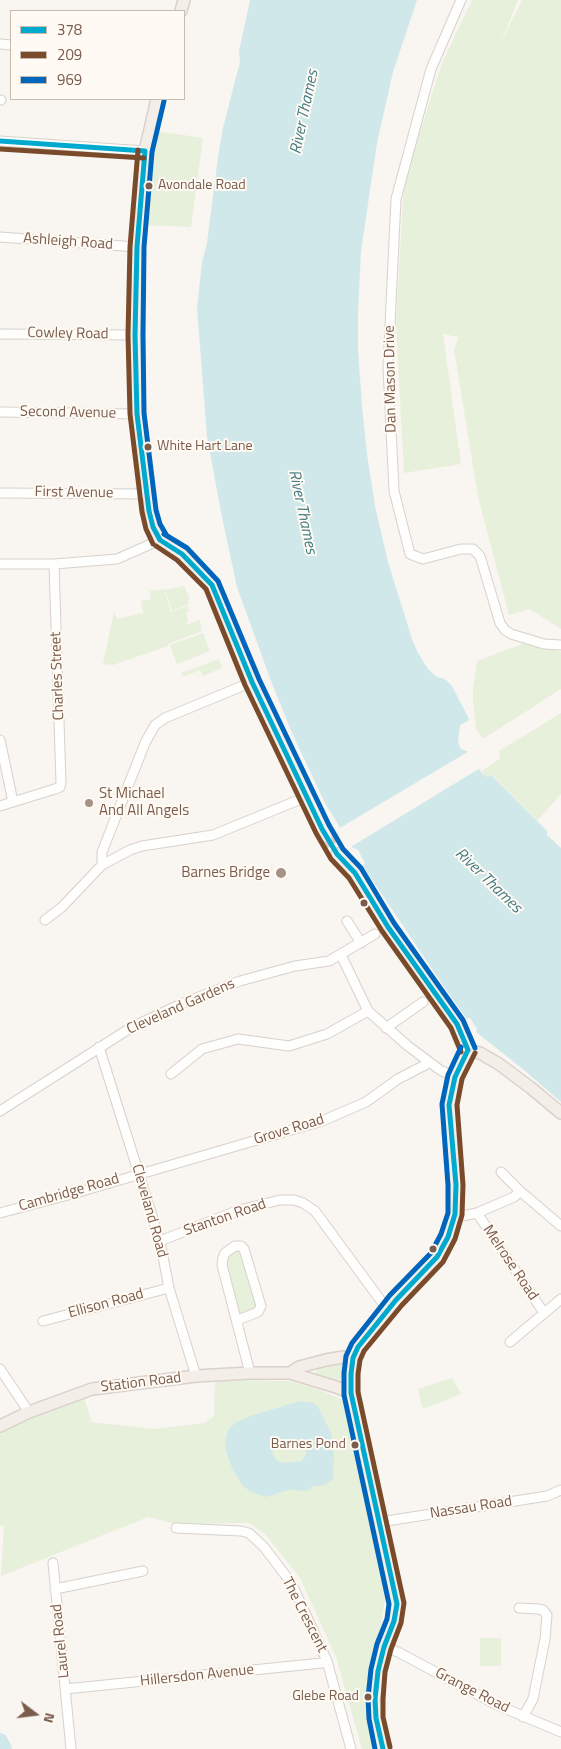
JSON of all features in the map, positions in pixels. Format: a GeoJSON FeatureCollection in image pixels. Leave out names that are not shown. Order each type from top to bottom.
{"type":"FeatureCollection","features":[{"type":"Feature","properties":{"kind":"main road"},"geometry":{"type":"LineString","coordinates":[[157,100],[145,151],[137,247],[135,335],[137,414],[153,527],[160,540],[182,554],[212,585],[252,682],[326,836]]}},
{"type":"Feature","properties":{"kind":"main road"},"geometry":{"type":"LineString","coordinates":[[337,854],[355,873],[388,926],[457,1024],[468,1050],[454,1078],[449,1105],[456,1184],[455,1214],[448,1237],[437,1257],[389,1309],[358,1348],[353,1358],[351,1393],[397,1604],[394,1621],[378,1672],[375,1699],[376,1718],[383,1749]]}},
{"type":"Feature","properties":{"kind":"main road"},"geometry":{"type":"LineString","coordinates":[[468,1050],[480,1053],[499,1064],[561,1113]]}},
{"type":"Feature","properties":{"kind":"main road","name":"Station Road"},"geometry":{"type":"LineString","coordinates":[[290,1373],[310,1364],[343,1357],[353,1358]]}},
{"type":"Feature","properties":{"kind":"main road"},"geometry":{"type":"LineString","coordinates":[[310,1364],[312,1379]]}},
{"type":"Feature","properties":{"kind":"main road","name":"Station Road"},"geometry":{"type":"LineString","coordinates":[[0,1426],[29,1412],[92,1389],[196,1376],[290,1373],[351,1393]]}},
{"type":"Feature","properties":{"kind":"street","name":"Dan Mason Drive"},"geometry":{"type":"LineString","coordinates":[[460,0],[431,69],[396,199],[388,367],[394,490],[410,554],[423,559],[461,549],[473,549],[480,556],[500,623],[505,630],[511,634],[544,644],[561,646]]}},
{"type":"Feature","properties":{"kind":"street"},"geometry":{"type":"LineString","coordinates":[[0,140],[145,151]]}},
{"type":"Feature","properties":{"kind":"street","name":"Ashleigh Road"},"geometry":{"type":"LineString","coordinates":[[0,237],[137,247]]}},
{"type":"Feature","properties":{"kind":"street","name":"Cowley Road"},"geometry":{"type":"LineString","coordinates":[[0,334],[135,335]]}},
{"type":"Feature","properties":{"kind":"street","name":"Second Avenue"},"geometry":{"type":"LineString","coordinates":[[0,412],[137,414]]}},
{"type":"Feature","properties":{"kind":"street","name":"First Avenue"},"geometry":{"type":"LineString","coordinates":[[0,493],[148,494]]}},
{"type":"Feature","properties":{"kind":"street"},"geometry":{"type":"LineString","coordinates":[[0,564],[54,564],[117,559],[160,540]]}},
{"type":"Feature","properties":{"kind":"street","name":"Charles Street"},"geometry":{"type":"LineString","coordinates":[[13,802],[60,787],[61,783],[54,564]]}},
{"type":"Feature","properties":{"kind":"street"},"geometry":{"type":"LineString","coordinates":[[102,865],[102,852],[145,743],[153,728],[165,718],[252,682]]}},
{"type":"Feature","properties":{"kind":"street"},"geometry":{"type":"LineString","coordinates":[[0,740],[13,802],[0,806]]}},
{"type":"Feature","properties":{"kind":"street"},"geometry":{"type":"LineString","coordinates":[[45,920],[62,907],[102,865],[130,850],[142,846],[213,835],[306,797]]}},
{"type":"Feature","properties":{"kind":"street"},"geometry":{"type":"LineString","coordinates":[[347,921],[361,943]]}},
{"type":"Feature","properties":{"kind":"street","name":"Cleveland Gardens"},"geometry":{"type":"LineString","coordinates":[[0,1112],[132,1027],[181,1004],[240,981],[295,966],[329,961],[375,934]]}},
{"type":"Feature","properties":{"kind":"street"},"geometry":{"type":"LineString","coordinates":[[341,955],[368,1012],[408,1046],[454,1078]]}},
{"type":"Feature","properties":{"kind":"street"},"geometry":{"type":"LineString","coordinates":[[386,1028],[423,1002]]}},
{"type":"Feature","properties":{"kind":"street"},"geometry":{"type":"LineString","coordinates":[[171,1074],[202,1049],[238,1039],[290,1046],[327,1034],[368,1012]]}},
{"type":"Feature","properties":{"kind":"street","name":"Cleveland Road"},"geometry":{"type":"LineString","coordinates":[[99,1047],[160,1241],[170,1288],[196,1376]]}},
{"type":"Feature","properties":{"kind":"street","name":"Grove Road"},"geometry":{"type":"LineString","coordinates":[[138,1174],[322,1121],[366,1102],[398,1078],[425,1065],[428,1061]]}},
{"type":"Feature","properties":{"kind":"street"},"geometry":{"type":"LineString","coordinates":[[501,1172],[561,1226]]}},
{"type":"Feature","properties":{"kind":"street","name":"Cambridge Road"},"geometry":{"type":"LineString","coordinates":[[0,1213],[138,1174]]}},
{"type":"Feature","properties":{"kind":"street"},"geometry":{"type":"LineString","coordinates":[[455,1214],[462,1216],[476,1213],[514,1197],[520,1191]]}},
{"type":"Feature","properties":{"kind":"street","name":"Stanton Road"},"geometry":{"type":"LineString","coordinates":[[160,1241],[240,1210],[280,1200],[294,1200],[315,1211],[384,1305],[389,1309]]}},
{"type":"Feature","properties":{"kind":"street","name":"Melrose Road"},"geometry":{"type":"LineString","coordinates":[[476,1213],[544,1313]]}},
{"type":"Feature","properties":{"kind":"street"},"geometry":{"type":"LineString","coordinates":[[238,1320],[258,1312],[261,1306],[244,1249],[241,1246],[234,1246],[225,1253],[222,1258],[222,1265],[238,1320],[250,1373]]}},
{"type":"Feature","properties":{"kind":"street","name":"Ellison Road"},"geometry":{"type":"LineString","coordinates":[[43,1321],[170,1288]]}},
{"type":"Feature","properties":{"kind":"street"},"geometry":{"type":"LineString","coordinates":[[510,1342],[561,1299]]}},
{"type":"Feature","properties":{"kind":"street"},"geometry":{"type":"LineString","coordinates":[[0,1368],[29,1412]]}},
{"type":"Feature","properties":{"kind":"street","name":"Nassau Road"},"geometry":{"type":"LineString","coordinates":[[380,1522],[538,1497],[561,1490]]}},
{"type":"Feature","properties":{"kind":"street","name":"The Crescent"},"geometry":{"type":"LineString","coordinates":[[176,1528],[241,1531],[249,1533],[264,1547],[292,1584],[327,1662],[351,1749]]}},
{"type":"Feature","properties":{"kind":"street","name":"Laurel Road"},"geometry":{"type":"LineString","coordinates":[[53,1563],[71,1749]]}},
{"type":"Feature","properties":{"kind":"street"},"geometry":{"type":"LineString","coordinates":[[55,1589],[143,1571]]}},
{"type":"Feature","properties":{"kind":"street"},"geometry":{"type":"LineString","coordinates":[[520,1608],[538,1608],[543,1610],[546,1615],[545,1638],[533,1699],[523,1717]]}},
{"type":"Feature","properties":{"kind":"street","name":"Grange Road"},"geometry":{"type":"LineString","coordinates":[[384,1648],[398,1652],[497,1705],[561,1732]]}},
{"type":"Feature","properties":{"kind":"street","name":"Hillersdon Avenue"},"geometry":{"type":"LineString","coordinates":[[66,1689],[327,1662]]}},
{"type":"Feature","properties":{"kind":"green space"},"geometry":{"type":"Polygon","coordinates":[[[472,0],[518,0],[500,45],[522,0],[561,0],[561,629],[530,609],[509,615],[478,497],[454,349],[459,337],[443,334],[461,464],[404,473],[396,325],[404,182],[442,63],[472,0]]]}},
{"type":"Feature","properties":{"kind":"green space"},"geometry":{"type":"Polygon","coordinates":[[[155,131],[203,138],[191,227],[145,225],[155,131]]]}},
{"type":"Feature","properties":{"kind":"green space"},"geometry":{"type":"Polygon","coordinates":[[[184,586],[190,599],[188,600],[189,604],[172,611],[165,590],[184,586]]]}},
{"type":"Feature","properties":{"kind":"green space"},"geometry":{"type":"Polygon","coordinates":[[[164,589],[171,612],[187,606],[189,611],[186,613],[188,620],[186,625],[200,620],[202,631],[168,644],[168,646],[113,665],[103,664],[114,611],[117,619],[143,613],[141,601],[151,599],[150,591],[164,589]]]}},
{"type":"Feature","properties":{"kind":"green space"},"geometry":{"type":"Polygon","coordinates":[[[203,633],[210,651],[177,664],[170,645],[203,633]]]}},
{"type":"Feature","properties":{"kind":"green space"},"geometry":{"type":"Polygon","coordinates":[[[525,643],[561,652],[561,689],[483,739],[476,729],[473,700],[477,661],[525,643]]]}},
{"type":"Feature","properties":{"kind":"green space"},"geometry":{"type":"Polygon","coordinates":[[[219,659],[222,668],[203,676],[200,670],[183,677],[181,673],[219,659]]]}},
{"type":"Feature","properties":{"kind":"green space"},"geometry":{"type":"Polygon","coordinates":[[[561,713],[561,794],[537,821],[492,775],[488,777],[483,775],[482,771],[500,758],[499,751],[561,713]]]}},
{"type":"Feature","properties":{"kind":"green space"},"geometry":{"type":"Polygon","coordinates":[[[239,1249],[258,1309],[241,1316],[225,1263],[225,1258],[239,1249]]]}},
{"type":"Feature","properties":{"kind":"green space"},"geometry":{"type":"Polygon","coordinates":[[[342,1362],[340,1383],[338,1384],[316,1374],[316,1365],[342,1362]]]}},
{"type":"Feature","properties":{"kind":"green space"},"geometry":{"type":"Polygon","coordinates":[[[452,1378],[461,1394],[423,1409],[418,1389],[452,1378]]]}},
{"type":"Feature","properties":{"kind":"green space"},"geometry":{"type":"Polygon","coordinates":[[[215,1380],[289,1381],[320,1390],[343,1400],[374,1526],[385,1600],[368,1696],[370,1721],[376,1749],[362,1749],[336,1657],[300,1578],[265,1534],[249,1523],[176,1524],[148,1517],[1,1576],[4,1526],[0,1526],[0,1432],[84,1398],[92,1422],[153,1429],[204,1423],[214,1416],[215,1380]]]}},
{"type":"Feature","properties":{"kind":"green space"},"geometry":{"type":"Polygon","coordinates":[[[480,1638],[501,1638],[501,1666],[480,1666],[480,1638]]]}},
{"type":"Feature","properties":{"kind":"water","name":"River Thames"},"geometry":{"type":"Polygon","coordinates":[[[250,0],[417,0],[393,72],[377,143],[361,251],[358,350],[367,454],[375,506],[388,562],[412,639],[428,669],[437,677],[445,679],[452,686],[469,719],[460,725],[458,742],[461,749],[469,752],[483,775],[488,777],[491,775],[547,831],[547,835],[561,848],[561,1102],[476,1032],[477,1029],[470,1018],[466,1018],[442,984],[363,866],[365,863],[358,850],[352,847],[325,803],[292,733],[237,587],[207,436],[197,308],[218,157],[223,128],[240,62],[239,51],[250,0]]]}},
{"type":"Feature","properties":{"kind":"water","name":"Barnes Pond"},"geometry":{"type":"Polygon","coordinates":[[[300,1401],[313,1403],[318,1407],[331,1433],[334,1454],[333,1479],[325,1485],[313,1486],[309,1490],[292,1489],[266,1497],[251,1492],[243,1486],[233,1470],[225,1446],[228,1430],[235,1423],[250,1416],[300,1401]],[[294,1442],[278,1443],[272,1452],[276,1460],[284,1463],[301,1461],[307,1454],[303,1446],[294,1442]]]}},
{"type":"Feature","properties":{"kind":"pier"},"geometry":{"type":"Polygon","coordinates":[[[471,750],[482,767],[349,848],[338,829],[471,750]]]}},
{"type":"Feature","properties":{"kind":"waterway"},"geometry":{"type":"LineString","coordinates":[[0,1741],[4,1749]]}},
{"type":"Feature","properties":{"kind":"tunnel"},"geometry":{"type":"LineString","coordinates":[[326,836],[337,854]]}},
{"type":"Feature","properties":{"kind":"transit line","name":"969"},"geometry":{"type":"LineString","coordinates":[[164,101],[152,152],[144,247],[143,335],[144,413],[156,510],[160,524],[167,536]]}},
{"type":"Feature","properties":{"kind":"transit line","name":"378"},"geometry":{"type":"LineString","coordinates":[[0,141],[145,151]]}},
{"type":"Feature","properties":{"kind":"transit line","name":"209"},"geometry":{"type":"LineString","coordinates":[[0,149],[144,158]]}},
{"type":"Feature","properties":{"kind":"transit line","name":"209"},"geometry":{"type":"LineString","coordinates":[[138,150],[130,247],[128,335],[130,414],[142,512],[146,529],[153,544]]}},
{"type":"Feature","properties":{"kind":"transit line","name":"378"},"geometry":{"type":"LineString","coordinates":[[145,151],[137,247],[135,335],[137,414],[149,511],[153,527],[160,540]]}},
{"type":"Feature","properties":{"kind":"transit line","name":"969"},"geometry":{"type":"LineString","coordinates":[[164,534],[187,548],[218,581],[259,679],[329,825],[343,849],[361,868],[394,923],[463,1020],[475,1048]]}},
{"type":"Feature","properties":{"kind":"transit line","name":"378"},"geometry":{"type":"LineString","coordinates":[[160,540],[182,554],[212,585],[252,682],[322,829],[337,854],[355,873],[388,927],[457,1024],[468,1050]]}},
{"type":"Feature","properties":{"kind":"transit line","name":"209"},"geometry":{"type":"LineString","coordinates":[[156,546],[177,560],[206,589],[245,685],[316,833],[331,859],[349,878],[382,931],[451,1028],[461,1052]]}},
{"type":"Feature","properties":{"kind":"transit line","name":"969"},"geometry":{"type":"LineString","coordinates":[[375,1749],[369,1719],[368,1698],[371,1669],[377,1644],[387,1619],[389,1604],[344,1395],[346,1356],[352,1343],[390,1295],[431,1253],[441,1234],[448,1213],[448,1185],[442,1104],[448,1075],[461,1047]]}},
{"type":"Feature","properties":{"kind":"transit line","name":"378"},"geometry":{"type":"LineString","coordinates":[[383,1749],[376,1718],[375,1699],[378,1671],[384,1647],[394,1621],[397,1604],[351,1393],[351,1374],[353,1358],[358,1347],[396,1300],[437,1257],[448,1237],[455,1214],[456,1185],[449,1105],[455,1077],[468,1050]]}},
{"type":"Feature","properties":{"kind":"transit line","name":"209"},"geometry":{"type":"LineString","coordinates":[[390,1747],[383,1717],[385,1672],[401,1623],[404,1603],[358,1392],[358,1374],[360,1360],[364,1351],[402,1305],[443,1262],[455,1239],[462,1215],[463,1185],[457,1105],[462,1079],[475,1053]]}},
{"type":"Feature","properties":{"kind":"place","name":"Avondale Road"},"geometry":{"type":"Point","coordinates":[149,186]}},
{"type":"Feature","properties":{"kind":"place","name":"White Hart Lane"},"geometry":{"type":"Point","coordinates":[148,447]}},
{"type":"Feature","properties":{"kind":"place","name":"St Michael And All Angels"},"geometry":{"type":"Point","coordinates":[89,803]}},
{"type":"Feature","properties":{"kind":"place","name":"Barnes Bridge"},"geometry":{"type":"Point","coordinates":[281,873]}},
{"type":"Feature","properties":{"kind":"place","name":"Barnes Pond"},"geometry":{"type":"Point","coordinates":[355,1445]}},
{"type":"Feature","properties":{"kind":"place","name":"Glebe Road"},"geometry":{"type":"Point","coordinates":[368,1697]}}]}
